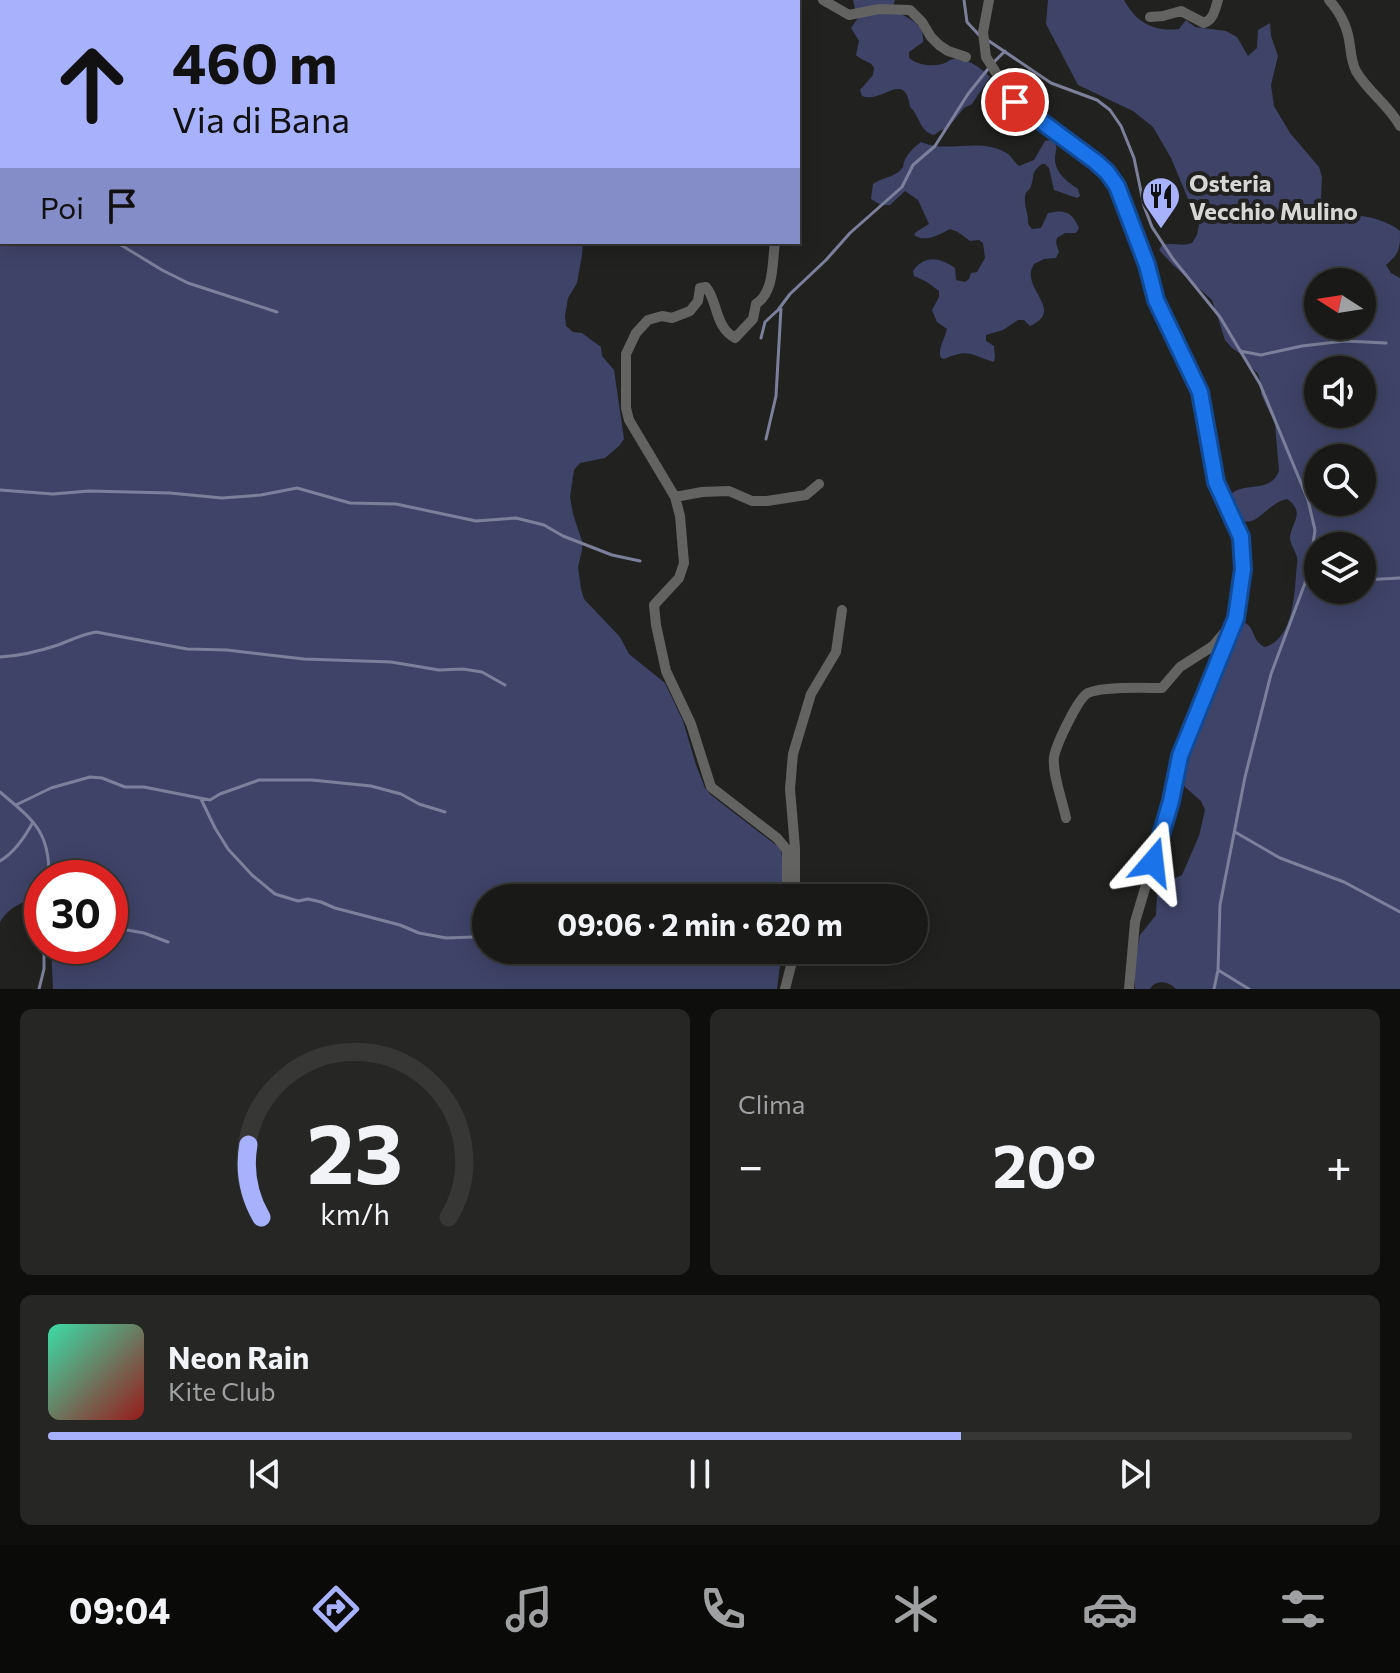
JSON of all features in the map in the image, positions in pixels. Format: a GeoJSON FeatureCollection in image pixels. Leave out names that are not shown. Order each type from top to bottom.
{"type":"FeatureCollection","features":[{"type":"Feature","properties":{"kind":"street"},"geometry":{"type":"LineString","coordinates":[[823,0],[849,15],[879,9],[910,10],[939,45],[966,57]]}},
{"type":"Feature","properties":{"kind":"street"},"geometry":{"type":"LineString","coordinates":[[989,0],[983,32],[986,57],[1015,102],[1107,172],[1117,186],[1147,265],[1156,300],[1200,392],[1216,482],[1241,537],[1243,569],[1236,618],[1180,756],[1171,801],[1135,922],[1129,989]]}},
{"type":"Feature","properties":{"kind":"street"},"geometry":{"type":"LineString","coordinates":[[1150,17],[1181,11],[1204,23],[1209,22],[1218,0]]}},
{"type":"Feature","properties":{"kind":"street"},"geometry":{"type":"LineString","coordinates":[[1329,0],[1345,24],[1355,69],[1400,126]]}},
{"type":"Feature","properties":{"kind":"street"},"geometry":{"type":"LineString","coordinates":[[775,244],[772,278],[763,299],[756,304],[753,319],[735,338],[727,334],[706,287],[700,288],[698,301],[690,311],[672,318],[662,316],[648,320],[636,333],[626,354],[626,408],[629,420],[675,497],[680,516],[684,563],[679,578],[654,605],[666,671],[691,724],[711,787],[777,838],[787,850],[787,884]]}},
{"type":"Feature","properties":{"kind":"street"},"geometry":{"type":"LineString","coordinates":[[675,497],[729,491],[752,501],[767,501],[806,495],[819,484]]}},
{"type":"Feature","properties":{"kind":"street"},"geometry":{"type":"LineString","coordinates":[[795,884],[790,789],[793,754],[811,694],[836,652],[842,610]]}},
{"type":"Feature","properties":{"kind":"street"},"geometry":{"type":"LineString","coordinates":[[1066,818],[1054,757],[1071,715],[1083,696],[1090,691],[1162,688],[1180,667],[1213,646],[1236,618]]}},
{"type":"Feature","properties":{"kind":"street"},"geometry":{"type":"LineString","coordinates":[[785,989],[792,964]]}},
{"type":"Feature","properties":{"kind":"shaded area"},"geometry":{"type":"Polygon","coordinates":[[[853,0],[895,0],[892,9],[914,21],[923,35],[923,42],[909,52],[909,58],[920,64],[933,65],[952,59],[964,60],[990,77],[972,104],[964,108],[947,129],[934,135],[925,130],[903,90],[862,96],[860,90],[873,75],[874,68],[856,55],[859,41],[851,28],[859,13],[853,0]]]}},
{"type":"Feature","properties":{"kind":"shaded area"},"geometry":{"type":"Polygon","coordinates":[[[1048,0],[1124,0],[1140,20],[1153,27],[1179,29],[1186,20],[1195,27],[1226,31],[1237,37],[1248,56],[1257,48],[1258,30],[1270,23],[1278,56],[1271,85],[1274,106],[1290,133],[1319,167],[1321,197],[1326,206],[1343,216],[1373,218],[1400,231],[1398,250],[1386,265],[1391,273],[1400,278],[1400,989],[1176,989],[1162,982],[1150,989],[1135,989],[1135,961],[1140,935],[1156,915],[1157,895],[1171,880],[1182,875],[1199,836],[1205,810],[1201,801],[1183,782],[1186,761],[1221,663],[1242,622],[1250,626],[1257,641],[1265,647],[1281,636],[1290,617],[1297,557],[1290,539],[1297,514],[1287,499],[1249,522],[1242,520],[1236,512],[1229,496],[1241,489],[1269,483],[1279,471],[1275,424],[1261,394],[1258,374],[1245,357],[1225,340],[1212,300],[1159,250],[1162,245],[1192,243],[1199,225],[1171,158],[1153,127],[1133,111],[1078,85],[1046,24],[1048,0]]]}},
{"type":"Feature","properties":{"kind":"shaded area"},"geometry":{"type":"Polygon","coordinates":[[[1051,140],[1056,146],[1055,162],[1059,172],[1078,189],[1080,196],[1077,198],[1054,190],[1049,168],[1042,164],[1034,172],[1026,193],[1028,224],[1032,229],[1041,228],[1048,213],[1059,211],[1071,215],[1079,228],[1076,233],[1065,233],[1057,238],[1059,252],[1056,258],[1034,264],[1031,277],[1044,309],[1043,315],[1030,326],[1024,320],[1018,320],[1003,330],[986,335],[986,341],[994,346],[994,362],[965,353],[941,358],[947,329],[937,322],[932,310],[939,291],[914,276],[913,271],[923,262],[939,260],[955,268],[956,280],[965,282],[971,273],[977,272],[985,258],[983,243],[970,241],[950,229],[932,237],[914,235],[929,224],[918,200],[905,191],[890,205],[881,205],[871,199],[873,184],[900,171],[909,153],[921,142],[942,147],[973,145],[994,148],[1007,153],[1019,166],[1034,160],[1045,141],[1051,140]]]}},
{"type":"Feature","properties":{"kind":"shaded area"},"geometry":{"type":"Polygon","coordinates":[[[0,244],[583,244],[577,283],[568,298],[566,326],[601,347],[602,356],[614,370],[624,439],[605,458],[580,463],[574,470],[570,497],[582,541],[578,567],[584,599],[620,637],[629,654],[665,683],[683,721],[705,788],[781,849],[785,884],[472,884],[472,964],[780,964],[777,989],[53,989],[52,964],[128,964],[128,860],[24,860],[24,902],[8,912],[0,922],[0,244]]]}},
{"type":"Feature","properties":{"kind":"waterway"},"geometry":{"type":"LineString","coordinates":[[964,0],[967,22],[979,35]]}},
{"type":"Feature","properties":{"kind":"waterway"},"geometry":{"type":"LineString","coordinates":[[986,39],[1051,83],[1097,100],[1110,110],[1121,126],[1134,158],[1144,206],[1152,227],[1173,259],[1220,317],[1260,384],[1308,500],[1315,530],[1311,558],[1305,583],[1271,674],[1245,777],[1220,905],[1218,970],[1214,989]]}},
{"type":"Feature","properties":{"kind":"waterway"},"geometry":{"type":"LineString","coordinates":[[994,62],[1005,51]]}},
{"type":"Feature","properties":{"kind":"waterway"},"geometry":{"type":"LineString","coordinates":[[761,338],[765,322],[790,294],[850,233],[902,187],[913,165],[935,146],[988,69]]}},
{"type":"Feature","properties":{"kind":"waterway"},"geometry":{"type":"LineString","coordinates":[[119,244],[188,283],[277,312]]}},
{"type":"Feature","properties":{"kind":"waterway"},"geometry":{"type":"LineString","coordinates":[[766,439],[776,396],[781,308]]}},
{"type":"Feature","properties":{"kind":"waterway"},"geometry":{"type":"LineString","coordinates":[[1240,351],[1261,355],[1345,341],[1386,343]]}},
{"type":"Feature","properties":{"kind":"waterway"},"geometry":{"type":"LineString","coordinates":[[0,490],[53,494],[89,491],[170,493],[222,498],[297,488],[350,503],[396,504],[476,521],[516,518],[544,525],[612,555],[640,561]]}},
{"type":"Feature","properties":{"kind":"waterway"},"geometry":{"type":"LineString","coordinates":[[1376,579],[1400,578]]}},
{"type":"Feature","properties":{"kind":"waterway"},"geometry":{"type":"LineString","coordinates":[[0,657],[37,651],[96,632],[187,649],[227,650],[304,659],[391,662],[439,670],[463,669],[482,672],[505,685]]}},
{"type":"Feature","properties":{"kind":"waterway"},"geometry":{"type":"LineString","coordinates":[[16,805],[51,788],[90,777],[125,787],[144,787],[210,800],[259,780],[312,780],[371,786],[445,812]]}},
{"type":"Feature","properties":{"kind":"waterway"},"geometry":{"type":"LineString","coordinates":[[0,792],[37,828],[49,860]]}},
{"type":"Feature","properties":{"kind":"waterway"},"geometry":{"type":"LineString","coordinates":[[201,799],[228,849],[275,894],[298,901],[308,899],[321,902],[419,933],[446,938],[472,937]]}},
{"type":"Feature","properties":{"kind":"waterway"},"geometry":{"type":"LineString","coordinates":[[0,861],[19,844],[33,822]]}},
{"type":"Feature","properties":{"kind":"waterway"},"geometry":{"type":"LineString","coordinates":[[1235,832],[1280,858],[1344,882],[1400,912]]}},
{"type":"Feature","properties":{"kind":"waterway"},"geometry":{"type":"LineString","coordinates":[[128,930],[168,942]]}},
{"type":"Feature","properties":{"kind":"waterway"},"geometry":{"type":"LineString","coordinates":[[39,989],[44,964]]}},
{"type":"Feature","properties":{"kind":"waterway"},"geometry":{"type":"LineString","coordinates":[[1218,970],[1249,989]]}},
{"type":"Feature","properties":{"kind":"place","name":"Osteria Vecchio Mulino"},"geometry":{"type":"Point","coordinates":[1161,230]}},
{"type":"Feature","properties":{"kind":"route"},"geometry":{"type":"LineString","coordinates":[[1015,102],[1096,162],[1117,186],[1147,265],[1156,300],[1200,392],[1216,482],[1241,537],[1243,569],[1236,618],[1180,756],[1153,862]]}}]}
